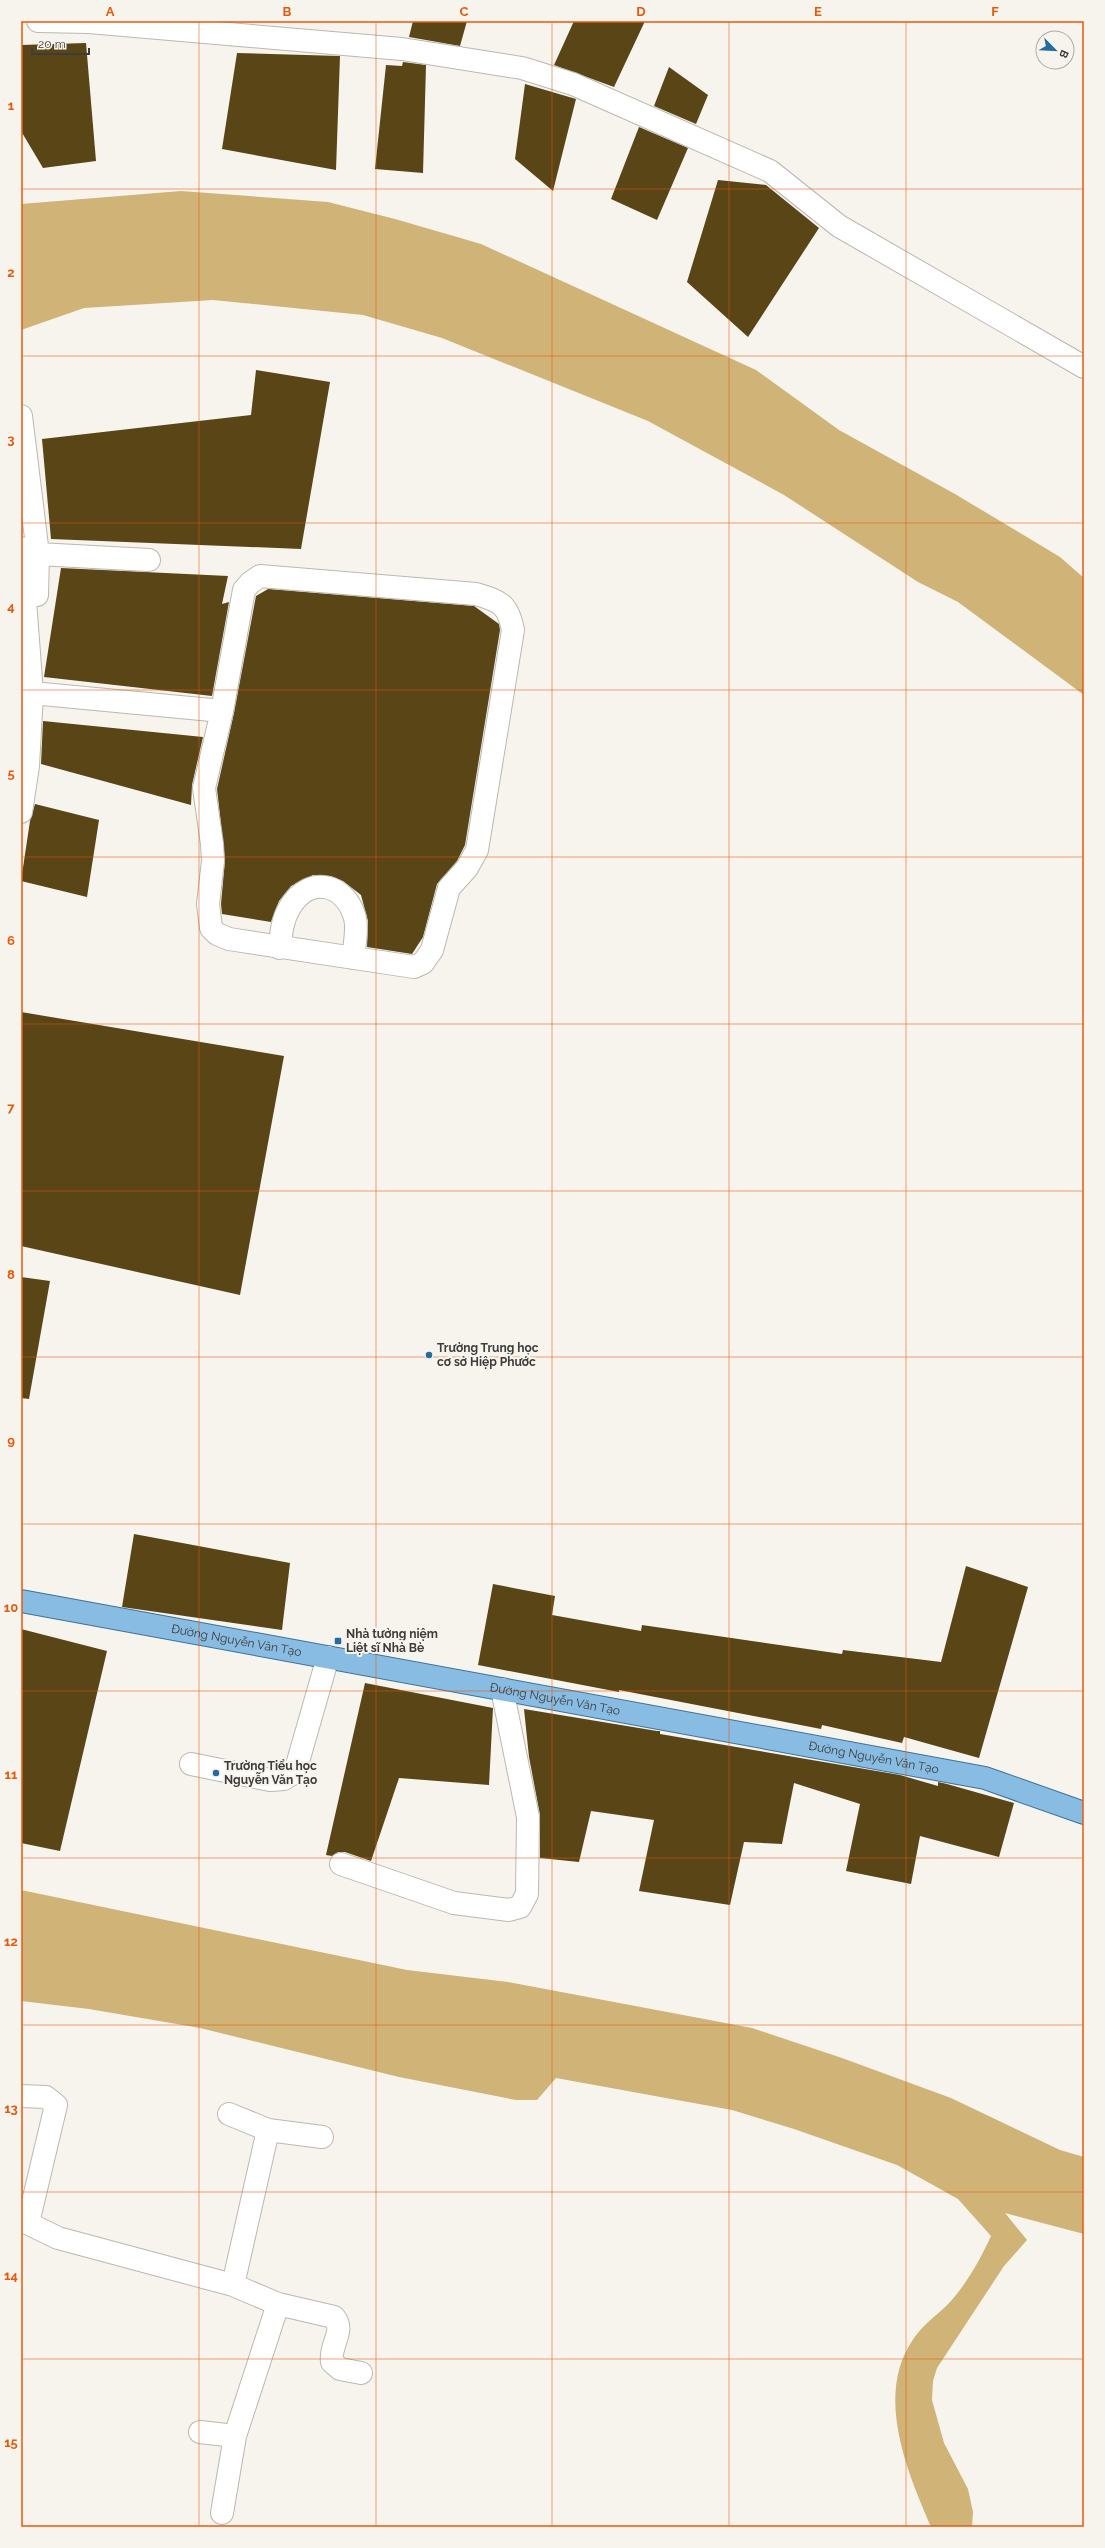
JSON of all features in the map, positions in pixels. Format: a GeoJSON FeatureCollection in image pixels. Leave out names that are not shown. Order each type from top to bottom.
{"type":"FeatureCollection","features":[{"type":"Feature","properties":{"kind":"main road","name":"Đường Nguyễn Văn Tạo"},"geometry":{"type":"LineString","coordinates":[[21,1601],[984,1778],[1084,1813]]}},
{"type":"Feature","properties":{"kind":"street"},"geometry":{"type":"LineString","coordinates":[[38,21],[89,22],[402,49],[522,68],[573,84],[770,171],[839,226],[1084,367]]}},
{"type":"Feature","properties":{"kind":"street"},"geometry":{"type":"LineString","coordinates":[[21,416],[30,551],[29,639],[26,662],[32,693],[24,766],[21,812]]}},
{"type":"Feature","properties":{"kind":"street"},"geometry":{"type":"LineString","coordinates":[[30,551],[149,560]]}},
{"type":"Feature","properties":{"kind":"street"},"geometry":{"type":"LineString","coordinates":[[260,576],[476,594],[499,601],[510,615],[513,630],[476,850],[467,868],[448,888],[432,950],[423,963],[414,967],[280,948],[229,939],[217,934],[211,928],[208,904],[212,849],[204,788],[222,711],[244,590],[250,582],[260,576]]}},
{"type":"Feature","properties":{"kind":"street"},"geometry":{"type":"LineString","coordinates":[[32,693],[222,711]]}},
{"type":"Feature","properties":{"kind":"street"},"geometry":{"type":"LineString","coordinates":[[280,948],[282,922],[291,905],[305,891],[320,885],[336,891],[349,903],[356,920],[353,958]]}},
{"type":"Feature","properties":{"kind":"street"},"geometry":{"type":"LineString","coordinates":[[191,1764],[270,1780],[284,1780],[295,1772],[328,1657]]}},
{"type":"Feature","properties":{"kind":"street"},"geometry":{"type":"LineString","coordinates":[[341,1864],[454,1903],[509,1910],[520,1907],[527,1894],[528,1817],[502,1689]]}},
{"type":"Feature","properties":{"kind":"street"},"geometry":{"type":"LineString","coordinates":[[21,2096],[46,2096],[56,2105],[24,2221],[58,2238],[233,2285],[278,2304],[334,2317],[339,2322],[340,2329],[330,2353],[332,2362],[340,2369],[361,2373]]}},
{"type":"Feature","properties":{"kind":"street"},"geometry":{"type":"LineString","coordinates":[[229,2114],[268,2130],[322,2137]]}},
{"type":"Feature","properties":{"kind":"street"},"geometry":{"type":"LineString","coordinates":[[233,2285],[268,2130]]}},
{"type":"Feature","properties":{"kind":"street"},"geometry":{"type":"LineString","coordinates":[[222,2513],[235,2436],[278,2304]]}},
{"type":"Feature","properties":{"kind":"street"},"geometry":{"type":"LineString","coordinates":[[200,2432],[235,2436]]}},
{"type":"Feature","properties":{"kind":"shaded area"},"geometry":{"type":"Polygon","coordinates":[[[181,191],[328,202],[395,219],[481,244],[756,370],[839,430],[955,494],[1060,557],[1084,578],[1084,695],[958,602],[918,582],[784,495],[648,421],[442,338],[363,315],[213,300],[84,308],[21,330],[21,204],[181,191]]]}},
{"type":"Feature","properties":{"kind":"shaded area"},"geometry":{"type":"Polygon","coordinates":[[[21,1890],[407,1970],[508,1982],[752,2028],[842,2058],[951,2098],[1060,2150],[1084,2157],[1084,2234],[1005,2213],[1027,2240],[1004,2266],[937,2368],[933,2381],[932,2400],[944,2443],[968,2489],[973,2512],[972,2527],[931,2527],[913,2482],[905,2457],[898,2432],[895,2408],[896,2383],[902,2360],[914,2338],[922,2328],[957,2294],[983,2253],[991,2236],[958,2199],[897,2165],[794,2129],[732,2110],[556,2078],[537,2100],[516,2100],[399,2077],[200,2028],[89,2009],[21,2001],[21,1890]]]}},
{"type":"Feature","properties":{"kind":"building"},"geometry":{"type":"Polygon","coordinates":[[[413,21],[467,21],[460,46],[409,37],[413,21]]]}},
{"type":"Feature","properties":{"kind":"building"},"geometry":{"type":"Polygon","coordinates":[[[574,21],[645,21],[614,87],[554,65],[574,21]]]}},
{"type":"Feature","properties":{"kind":"building"},"geometry":{"type":"Polygon","coordinates":[[[86,43],[96,161],[43,168],[21,131],[21,45],[86,43]]]}},
{"type":"Feature","properties":{"kind":"building"},"geometry":{"type":"Polygon","coordinates":[[[237,53],[340,56],[336,170],[222,149],[237,53]]]}},
{"type":"Feature","properties":{"kind":"building"},"geometry":{"type":"Polygon","coordinates":[[[403,62],[426,65],[423,173],[375,169],[386,65],[402,66],[403,62]]]}},
{"type":"Feature","properties":{"kind":"building"},"geometry":{"type":"Polygon","coordinates":[[[669,67],[708,95],[696,124],[654,106],[669,67]]]}},
{"type":"Feature","properties":{"kind":"building"},"geometry":{"type":"Polygon","coordinates":[[[525,84],[576,99],[553,191],[515,159],[525,84]]]}},
{"type":"Feature","properties":{"kind":"building"},"geometry":{"type":"Polygon","coordinates":[[[639,127],[688,148],[657,220],[611,199],[639,127]]]}},
{"type":"Feature","properties":{"kind":"building"},"geometry":{"type":"Polygon","coordinates":[[[718,180],[766,185],[819,228],[748,337],[687,282],[718,180]]]}},
{"type":"Feature","properties":{"kind":"building"},"geometry":{"type":"Polygon","coordinates":[[[256,370],[330,382],[301,549],[51,539],[42,439],[251,415],[256,370]]]}},
{"type":"Feature","properties":{"kind":"building"},"geometry":{"type":"Polygon","coordinates":[[[61,568],[228,576],[222,604],[229,602],[212,696],[44,677],[61,568]]]}},
{"type":"Feature","properties":{"kind":"building"},"geometry":{"type":"Polygon","coordinates":[[[268,589],[474,606],[499,624],[500,630],[465,845],[457,861],[437,884],[423,937],[412,954],[367,947],[368,921],[361,895],[343,881],[331,876],[313,875],[291,886],[279,901],[271,922],[222,914],[221,904],[225,860],[217,789],[234,713],[256,596],[268,589]]]}},
{"type":"Feature","properties":{"kind":"building"},"geometry":{"type":"Polygon","coordinates":[[[43,721],[203,737],[192,785],[191,805],[41,764],[43,721]]]}},
{"type":"Feature","properties":{"kind":"building"},"geometry":{"type":"Polygon","coordinates":[[[35,804],[99,820],[87,897],[21,881],[30,821],[35,804]]]}},
{"type":"Feature","properties":{"kind":"building"},"geometry":{"type":"Polygon","coordinates":[[[21,1012],[284,1056],[240,1295],[21,1246],[21,1012]]]}},
{"type":"Feature","properties":{"kind":"building"},"geometry":{"type":"Polygon","coordinates":[[[21,1277],[50,1281],[29,1399],[21,1398],[21,1277]]]}},
{"type":"Feature","properties":{"kind":"building"},"geometry":{"type":"Polygon","coordinates":[[[134,1534],[290,1563],[282,1630],[122,1607],[134,1534]]]}},
{"type":"Feature","properties":{"kind":"building"},"geometry":{"type":"Polygon","coordinates":[[[966,1566],[1028,1587],[979,1758],[904,1737],[902,1743],[822,1725],[821,1729],[619,1690],[619,1692],[478,1665],[493,1584],[555,1596],[552,1615],[641,1631],[642,1625],[842,1654],[843,1650],[941,1662],[966,1566]]]}},
{"type":"Feature","properties":{"kind":"building"},"geometry":{"type":"Polygon","coordinates":[[[21,1629],[107,1651],[60,1851],[21,1843],[21,1629]]]}},
{"type":"Feature","properties":{"kind":"building"},"geometry":{"type":"Polygon","coordinates":[[[365,1683],[493,1708],[489,1785],[399,1778],[371,1861],[345,1852],[338,1852],[332,1856],[326,1855],[365,1683]]]}},
{"type":"Feature","properties":{"kind":"building"},"geometry":{"type":"Polygon","coordinates":[[[524,1709],[660,1731],[660,1734],[900,1775],[938,1786],[938,1782],[1014,1803],[999,1857],[920,1836],[911,1884],[846,1871],[860,1804],[794,1783],[782,1844],[744,1842],[730,1905],[639,1891],[654,1820],[591,1811],[579,1862],[540,1858],[540,1815],[529,1757],[524,1709]]]}},
{"type":"Feature","properties":{"kind":"place","name":"Trường Trung học cơ sở Hiệp Phước"},"geometry":{"type":"Point","coordinates":[429,1355]}},
{"type":"Feature","properties":{"kind":"place","name":"Nhà tưởng niệm Liệt sĩ Nhà Bè"},"geometry":{"type":"Point","coordinates":[338,1641]}},
{"type":"Feature","properties":{"kind":"place","name":"Trường Tiểu học Nguyễn Văn Tạo"},"geometry":{"type":"Point","coordinates":[216,1773]}}]}
